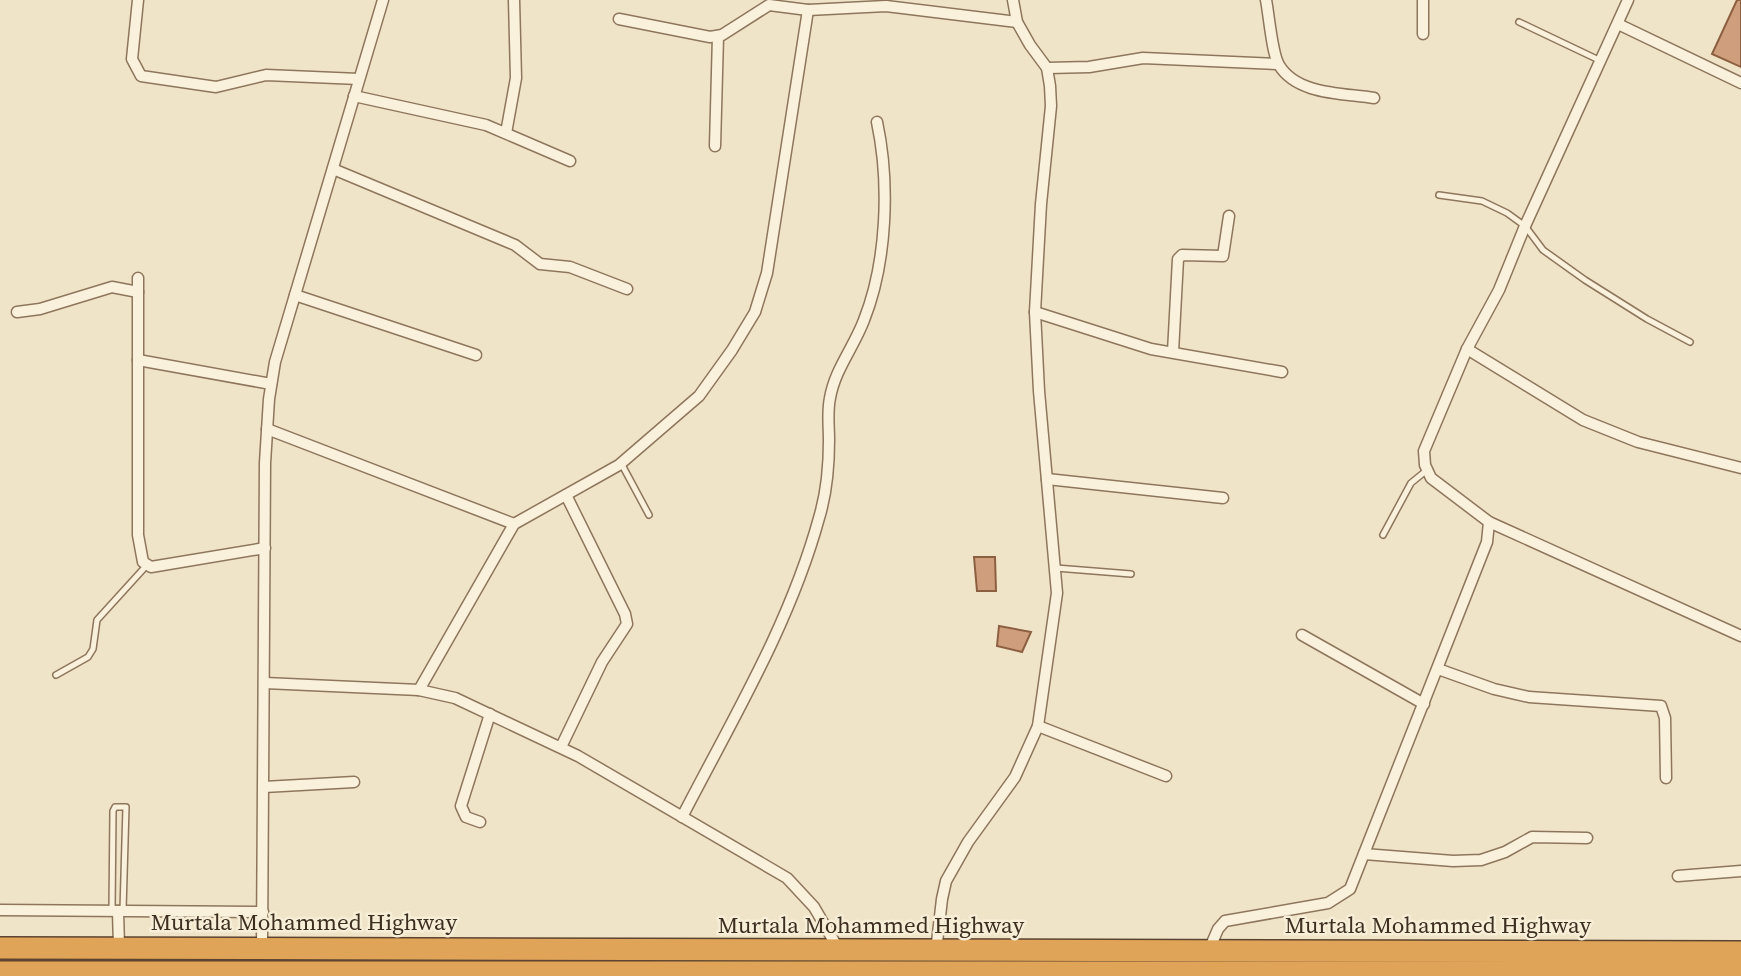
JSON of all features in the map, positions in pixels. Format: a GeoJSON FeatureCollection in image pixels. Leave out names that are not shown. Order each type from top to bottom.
{"type":"FeatureCollection","features":[{"type":"Feature","properties":{"kind":"highway","name":"Murtala Mohammed Highway"},"geometry":{"type":"LineString","coordinates":[[0,948],[1741,952]]}},
{"type":"Feature","properties":{"kind":"highway","name":"Murtala Mohammed Highway"},"geometry":{"type":"LineString","coordinates":[[0,972],[1741,972]]}},
{"type":"Feature","properties":{"kind":"street"},"geometry":{"type":"LineString","coordinates":[[138,0],[132,59],[141,76],[216,87],[266,75],[359,79]]}},
{"type":"Feature","properties":{"kind":"street"},"geometry":{"type":"LineString","coordinates":[[262,947],[265,548],[267,429],[271,384],[275,362],[383,0]]}},
{"type":"Feature","properties":{"kind":"street"},"geometry":{"type":"LineString","coordinates":[[506,133],[516,78],[514,0]]}},
{"type":"Feature","properties":{"kind":"street"},"geometry":{"type":"LineString","coordinates":[[936,951],[946,881],[968,842],[1015,777],[1038,726],[1057,593],[1039,391],[1035,312],[1041,204],[1051,106],[1047,68],[1017,22],[1013,0]]}},
{"type":"Feature","properties":{"kind":"street"},"geometry":{"type":"LineString","coordinates":[[1266,0],[1278,64],[1292,79],[1308,88],[1374,98]]}},
{"type":"Feature","properties":{"kind":"street"},"geometry":{"type":"LineString","coordinates":[[1423,0],[1423,34]]}},
{"type":"Feature","properties":{"kind":"street"},"geometry":{"type":"LineString","coordinates":[[1628,0],[1525,226],[1499,290],[1467,349],[1424,451],[1427,470],[1431,478],[1489,522],[1741,636]]}},
{"type":"Feature","properties":{"kind":"street"},"geometry":{"type":"LineString","coordinates":[[619,19],[710,37],[718,36],[769,5],[808,10],[886,6],[1017,22]]}},
{"type":"Feature","properties":{"kind":"street"},"geometry":{"type":"LineString","coordinates":[[419,690],[514,524],[621,463],[699,396],[755,312],[766,273],[808,10]]}},
{"type":"Feature","properties":{"kind":"street"},"geometry":{"type":"LineString","coordinates":[[1618,24],[1741,83]]}},
{"type":"Feature","properties":{"kind":"street"},"geometry":{"type":"LineString","coordinates":[[715,146],[718,36]]}},
{"type":"Feature","properties":{"kind":"street"},"geometry":{"type":"LineString","coordinates":[[1047,68],[1089,67],[1143,58],[1278,64]]}},
{"type":"Feature","properties":{"kind":"street"},"geometry":{"type":"LineString","coordinates":[[354,96],[486,125],[570,160]]}},
{"type":"Feature","properties":{"kind":"street"},"geometry":{"type":"LineString","coordinates":[[682,817],[775,636],[819,519],[828,481],[830,398],[835,379],[863,323],[877,273],[885,184],[884,153],[877,122]]}},
{"type":"Feature","properties":{"kind":"street"},"geometry":{"type":"LineString","coordinates":[[333,169],[515,244],[540,264],[570,267],[626,289]]}},
{"type":"Feature","properties":{"kind":"street"},"geometry":{"type":"LineString","coordinates":[[1173,352],[1178,259],[1182,255],[1223,256],[1229,216]]}},
{"type":"Feature","properties":{"kind":"street"},"geometry":{"type":"LineString","coordinates":[[138,278],[138,534],[142,562],[151,567],[265,548]]}},
{"type":"Feature","properties":{"kind":"street"},"geometry":{"type":"LineString","coordinates":[[17,312],[40,309],[112,287],[138,292]]}},
{"type":"Feature","properties":{"kind":"street"},"geometry":{"type":"LineString","coordinates":[[295,295],[476,355]]}},
{"type":"Feature","properties":{"kind":"street"},"geometry":{"type":"LineString","coordinates":[[1035,312],[1151,349],[1282,372]]}},
{"type":"Feature","properties":{"kind":"street"},"geometry":{"type":"LineString","coordinates":[[1467,349],[1583,420],[1639,442],[1741,468]]}},
{"type":"Feature","properties":{"kind":"street"},"geometry":{"type":"LineString","coordinates":[[138,360],[271,384]]}},
{"type":"Feature","properties":{"kind":"street"},"geometry":{"type":"LineString","coordinates":[[267,429],[514,524]]}},
{"type":"Feature","properties":{"kind":"street"},"geometry":{"type":"LineString","coordinates":[[1047,479],[1223,498]]}},
{"type":"Feature","properties":{"kind":"street"},"geometry":{"type":"LineString","coordinates":[[561,747],[602,662],[627,624],[625,614],[566,495]]}},
{"type":"Feature","properties":{"kind":"street"},"geometry":{"type":"LineString","coordinates":[[1209,950],[1218,929],[1225,921],[1328,903],[1350,889],[1487,542],[1489,522]]}},
{"type":"Feature","properties":{"kind":"street"},"geometry":{"type":"LineString","coordinates":[[1302,635],[1424,704]]}},
{"type":"Feature","properties":{"kind":"street"},"geometry":{"type":"LineString","coordinates":[[1438,669],[1494,689],[1529,697],[1661,706],[1665,718],[1666,778]]}},
{"type":"Feature","properties":{"kind":"street"},"geometry":{"type":"LineString","coordinates":[[265,683],[419,690],[455,698],[561,747],[787,878],[814,907],[839,951]]}},
{"type":"Feature","properties":{"kind":"street"},"geometry":{"type":"LineString","coordinates":[[480,822],[466,817],[461,806],[490,714]]}},
{"type":"Feature","properties":{"kind":"street"},"geometry":{"type":"LineString","coordinates":[[1038,726],[1166,776]]}},
{"type":"Feature","properties":{"kind":"street"},"geometry":{"type":"LineString","coordinates":[[264,786],[354,782]]}},
{"type":"Feature","properties":{"kind":"street"},"geometry":{"type":"LineString","coordinates":[[1364,854],[1453,861],[1481,860],[1505,852],[1532,837],[1587,838]]}},
{"type":"Feature","properties":{"kind":"street"},"geometry":{"type":"LineString","coordinates":[[1678,876],[1741,871]]}},
{"type":"Feature","properties":{"kind":"street"},"geometry":{"type":"LineString","coordinates":[[0,910],[263,912]]}},
{"type":"Feature","properties":{"kind":"street"},"geometry":{"type":"LineString","coordinates":[[118,911],[119,947]]}},
{"type":"Feature","properties":{"kind":"lane"},"geometry":{"type":"LineString","coordinates":[[1519,22],[1601,61]]}},
{"type":"Feature","properties":{"kind":"lane"},"geometry":{"type":"LineString","coordinates":[[1439,195],[1482,201],[1507,213],[1525,226],[1543,250],[1585,280],[1690,342]]}},
{"type":"Feature","properties":{"kind":"lane"},"geometry":{"type":"LineString","coordinates":[[621,463],[649,515]]}},
{"type":"Feature","properties":{"kind":"lane"},"geometry":{"type":"LineString","coordinates":[[1383,535],[1411,483],[1427,470]]}},
{"type":"Feature","properties":{"kind":"lane"},"geometry":{"type":"LineString","coordinates":[[56,675],[88,657],[93,649],[97,620],[147,565]]}},
{"type":"Feature","properties":{"kind":"lane"},"geometry":{"type":"LineString","coordinates":[[1056,568],[1131,574]]}},
{"type":"Feature","properties":{"kind":"lane"},"geometry":{"type":"LineString","coordinates":[[115,807],[126,807],[124,885],[118,911],[112,885],[113,811],[115,807]]}},
{"type":"Feature","properties":{"kind":"lane"},"geometry":{"type":"LineString","coordinates":[[112,885],[124,885]]}},
{"type":"Feature","properties":{"kind":"building"},"geometry":{"type":"Polygon","coordinates":[[[1737,0],[1741,0],[1741,67],[1712,54],[1737,0]]]}},
{"type":"Feature","properties":{"kind":"building"},"geometry":{"type":"Polygon","coordinates":[[[974,557],[995,557],[996,591],[977,591],[974,557]]]}},
{"type":"Feature","properties":{"kind":"building"},"geometry":{"type":"Polygon","coordinates":[[[999,626],[1031,632],[1022,652],[997,646],[999,626]]]}}]}
